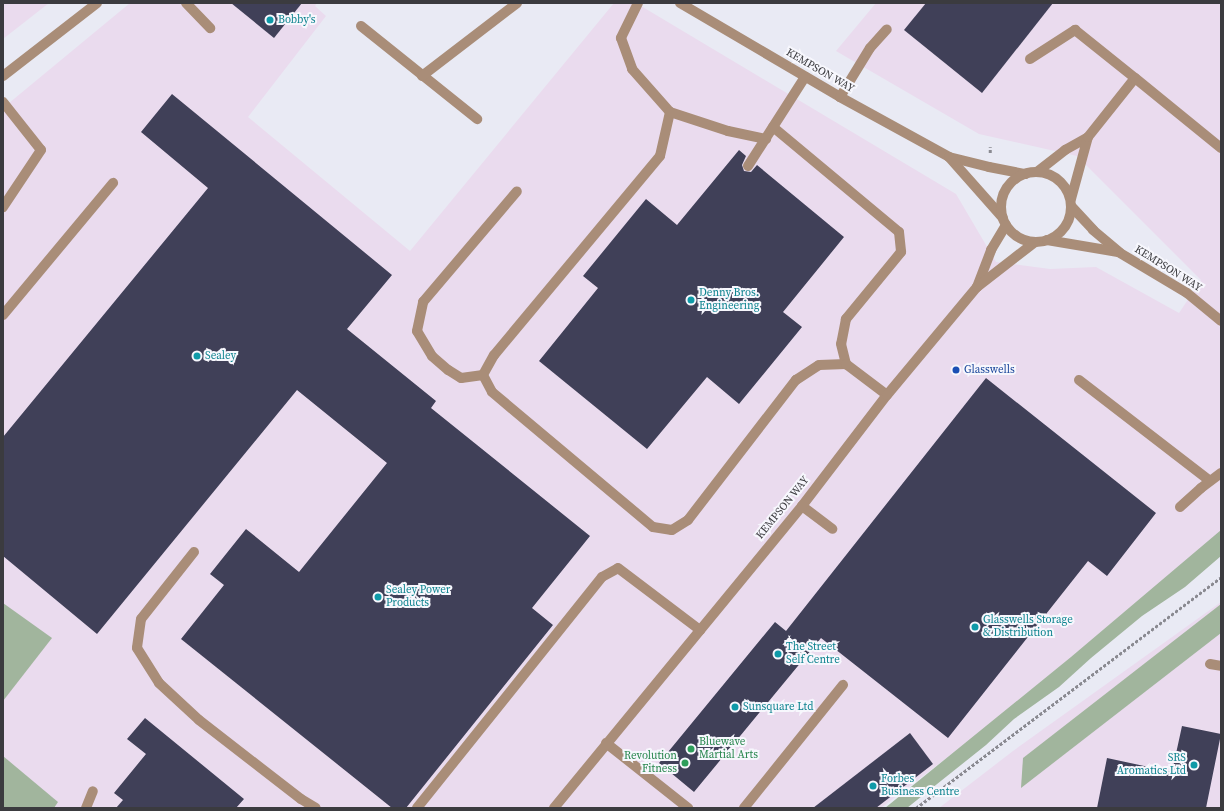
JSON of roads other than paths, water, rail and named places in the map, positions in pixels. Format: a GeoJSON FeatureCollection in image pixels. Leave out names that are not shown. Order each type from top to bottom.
{"type":"FeatureCollection","features":[{"type":"Feature","properties":{"kind":"street"},"geometry":{"type":"LineString","coordinates":[[3,76],[97,3]]}},
{"type":"Feature","properties":{"kind":"street"},"geometry":{"type":"LineString","coordinates":[[186,3],[210,28]]}},
{"type":"Feature","properties":{"kind":"street"},"geometry":{"type":"LineString","coordinates":[[422,76],[517,3]]}},
{"type":"Feature","properties":{"kind":"street"},"geometry":{"type":"LineString","coordinates":[[638,3],[621,38],[632,69],[670,112],[728,131],[766,139]]}},
{"type":"Feature","properties":{"kind":"street","name":"KEMPSON WAY"},"geometry":{"type":"LineString","coordinates":[[680,3],[696,7],[805,77],[949,157],[1025,174]]}},
{"type":"Feature","properties":{"kind":"street"},"geometry":{"type":"LineString","coordinates":[[361,26],[477,119]]}},
{"type":"Feature","properties":{"kind":"street"},"geometry":{"type":"LineString","coordinates":[[840,97],[870,48],[887,29]]}},
{"type":"Feature","properties":{"kind":"street"},"geometry":{"type":"LineString","coordinates":[[1030,59],[1075,30],[1221,148]]}},
{"type":"Feature","properties":{"kind":"street"},"geometry":{"type":"LineString","coordinates":[[748,166],[805,77]]}},
{"type":"Feature","properties":{"kind":"street"},"geometry":{"type":"LineString","coordinates":[[1037,172],[1065,150],[1088,137],[1134,78]]}},
{"type":"Feature","properties":{"kind":"street"},"geometry":{"type":"LineString","coordinates":[[3,102],[41,150],[3,207]]}},
{"type":"Feature","properties":{"kind":"street"},"geometry":{"type":"LineString","coordinates":[[483,375],[494,355],[660,156],[670,112]]}},
{"type":"Feature","properties":{"kind":"street"},"geometry":{"type":"LineString","coordinates":[[773,127],[899,232],[901,252],[846,319],[841,344],[846,364],[886,395]]}},
{"type":"Feature","properties":{"kind":"street"},"geometry":{"type":"LineString","coordinates":[[1071,202],[1066,188],[1058,180],[1048,174],[1037,172],[1025,174],[1013,180],[1005,191],[1001,204],[1004,221],[1018,237],[1035,242],[1048,240],[1058,235],[1065,227],[1070,217],[1071,202],[1088,137]]}},
{"type":"Feature","properties":{"kind":"street","name":"KEMPSON WAY"},"geometry":{"type":"LineString","coordinates":[[949,157],[1004,221],[977,287]]}},
{"type":"Feature","properties":{"kind":"street"},"geometry":{"type":"LineString","coordinates":[[3,314],[113,183]]}},
{"type":"Feature","properties":{"kind":"street"},"geometry":{"type":"LineString","coordinates":[[483,375],[461,378],[448,370],[432,356],[417,331],[423,302],[517,191]]}},
{"type":"Feature","properties":{"kind":"street","name":"KEMPSON WAY"},"geometry":{"type":"LineString","coordinates":[[1071,202],[1093,230],[1120,253],[1187,292],[1221,321]]}},
{"type":"Feature","properties":{"kind":"street","name":"KEMPSON WAY"},"geometry":{"type":"LineString","coordinates":[[1048,240],[1120,253]]}},
{"type":"Feature","properties":{"kind":"street","name":"KEMPSON WAY"},"geometry":{"type":"LineString","coordinates":[[554,808],[802,506],[886,395],[977,287],[1035,242]]}},
{"type":"Feature","properties":{"kind":"street"},"geometry":{"type":"LineString","coordinates":[[483,375],[492,392],[653,526],[672,530],[688,520],[796,380],[819,365],[846,364]]}},
{"type":"Feature","properties":{"kind":"street"},"geometry":{"type":"LineString","coordinates":[[1079,380],[1210,481]]}},
{"type":"Feature","properties":{"kind":"street"},"geometry":{"type":"LineString","coordinates":[[1180,507],[1221,473]]}},
{"type":"Feature","properties":{"kind":"street"},"geometry":{"type":"LineString","coordinates":[[802,506],[832,529]]}},
{"type":"Feature","properties":{"kind":"street"},"geometry":{"type":"LineString","coordinates":[[194,552],[141,619],[137,648],[159,683],[199,720],[301,799],[316,808]]}},
{"type":"Feature","properties":{"kind":"street"},"geometry":{"type":"LineString","coordinates":[[417,808],[602,577],[618,568],[700,630]]}},
{"type":"Feature","properties":{"kind":"street"},"geometry":{"type":"LineString","coordinates":[[1210,664],[1221,666]]}},
{"type":"Feature","properties":{"kind":"street"},"geometry":{"type":"LineString","coordinates":[[744,808],[843,685]]}},
{"type":"Feature","properties":{"kind":"street"},"geometry":{"type":"LineString","coordinates":[[606,743],[688,808]]}},
{"type":"Feature","properties":{"kind":"street"},"geometry":{"type":"LineString","coordinates":[[86,808],[93,792]]}},
{"type":"Feature","properties":{"kind":"place","name":"Bobby's"},"geometry":{"type":"Point","coordinates":[270,20]}},
{"type":"Feature","properties":{"kind":"place","name":"Denny Bros. Engineering"},"geometry":{"type":"Point","coordinates":[691,300]}},
{"type":"Feature","properties":{"kind":"place","name":"Sealey"},"geometry":{"type":"Point","coordinates":[197,356]}},
{"type":"Feature","properties":{"kind":"place","name":"Glasswells"},"geometry":{"type":"Point","coordinates":[956,370]}},
{"type":"Feature","properties":{"kind":"place","name":"Sealey Power Products"},"geometry":{"type":"Point","coordinates":[378,597]}},
{"type":"Feature","properties":{"kind":"place","name":"Glasswells Storage & Distribution"},"geometry":{"type":"Point","coordinates":[975,627]}},
{"type":"Feature","properties":{"kind":"place","name":"The Street Self Centre"},"geometry":{"type":"Point","coordinates":[778,654]}},
{"type":"Feature","properties":{"kind":"place","name":"Sunsquare Ltd"},"geometry":{"type":"Point","coordinates":[735,707]}},
{"type":"Feature","properties":{"kind":"place","name":"Bluewave Martial Arts"},"geometry":{"type":"Point","coordinates":[691,749]}},
{"type":"Feature","properties":{"kind":"place","name":"Revolution Fitness"},"geometry":{"type":"Point","coordinates":[685,763]}},
{"type":"Feature","properties":{"kind":"place","name":"SRS Aromatics Ltd"},"geometry":{"type":"Point","coordinates":[1194,765]}},
{"type":"Feature","properties":{"kind":"place","name":"Forbes Business Centre"},"geometry":{"type":"Point","coordinates":[873,786]}}]}
